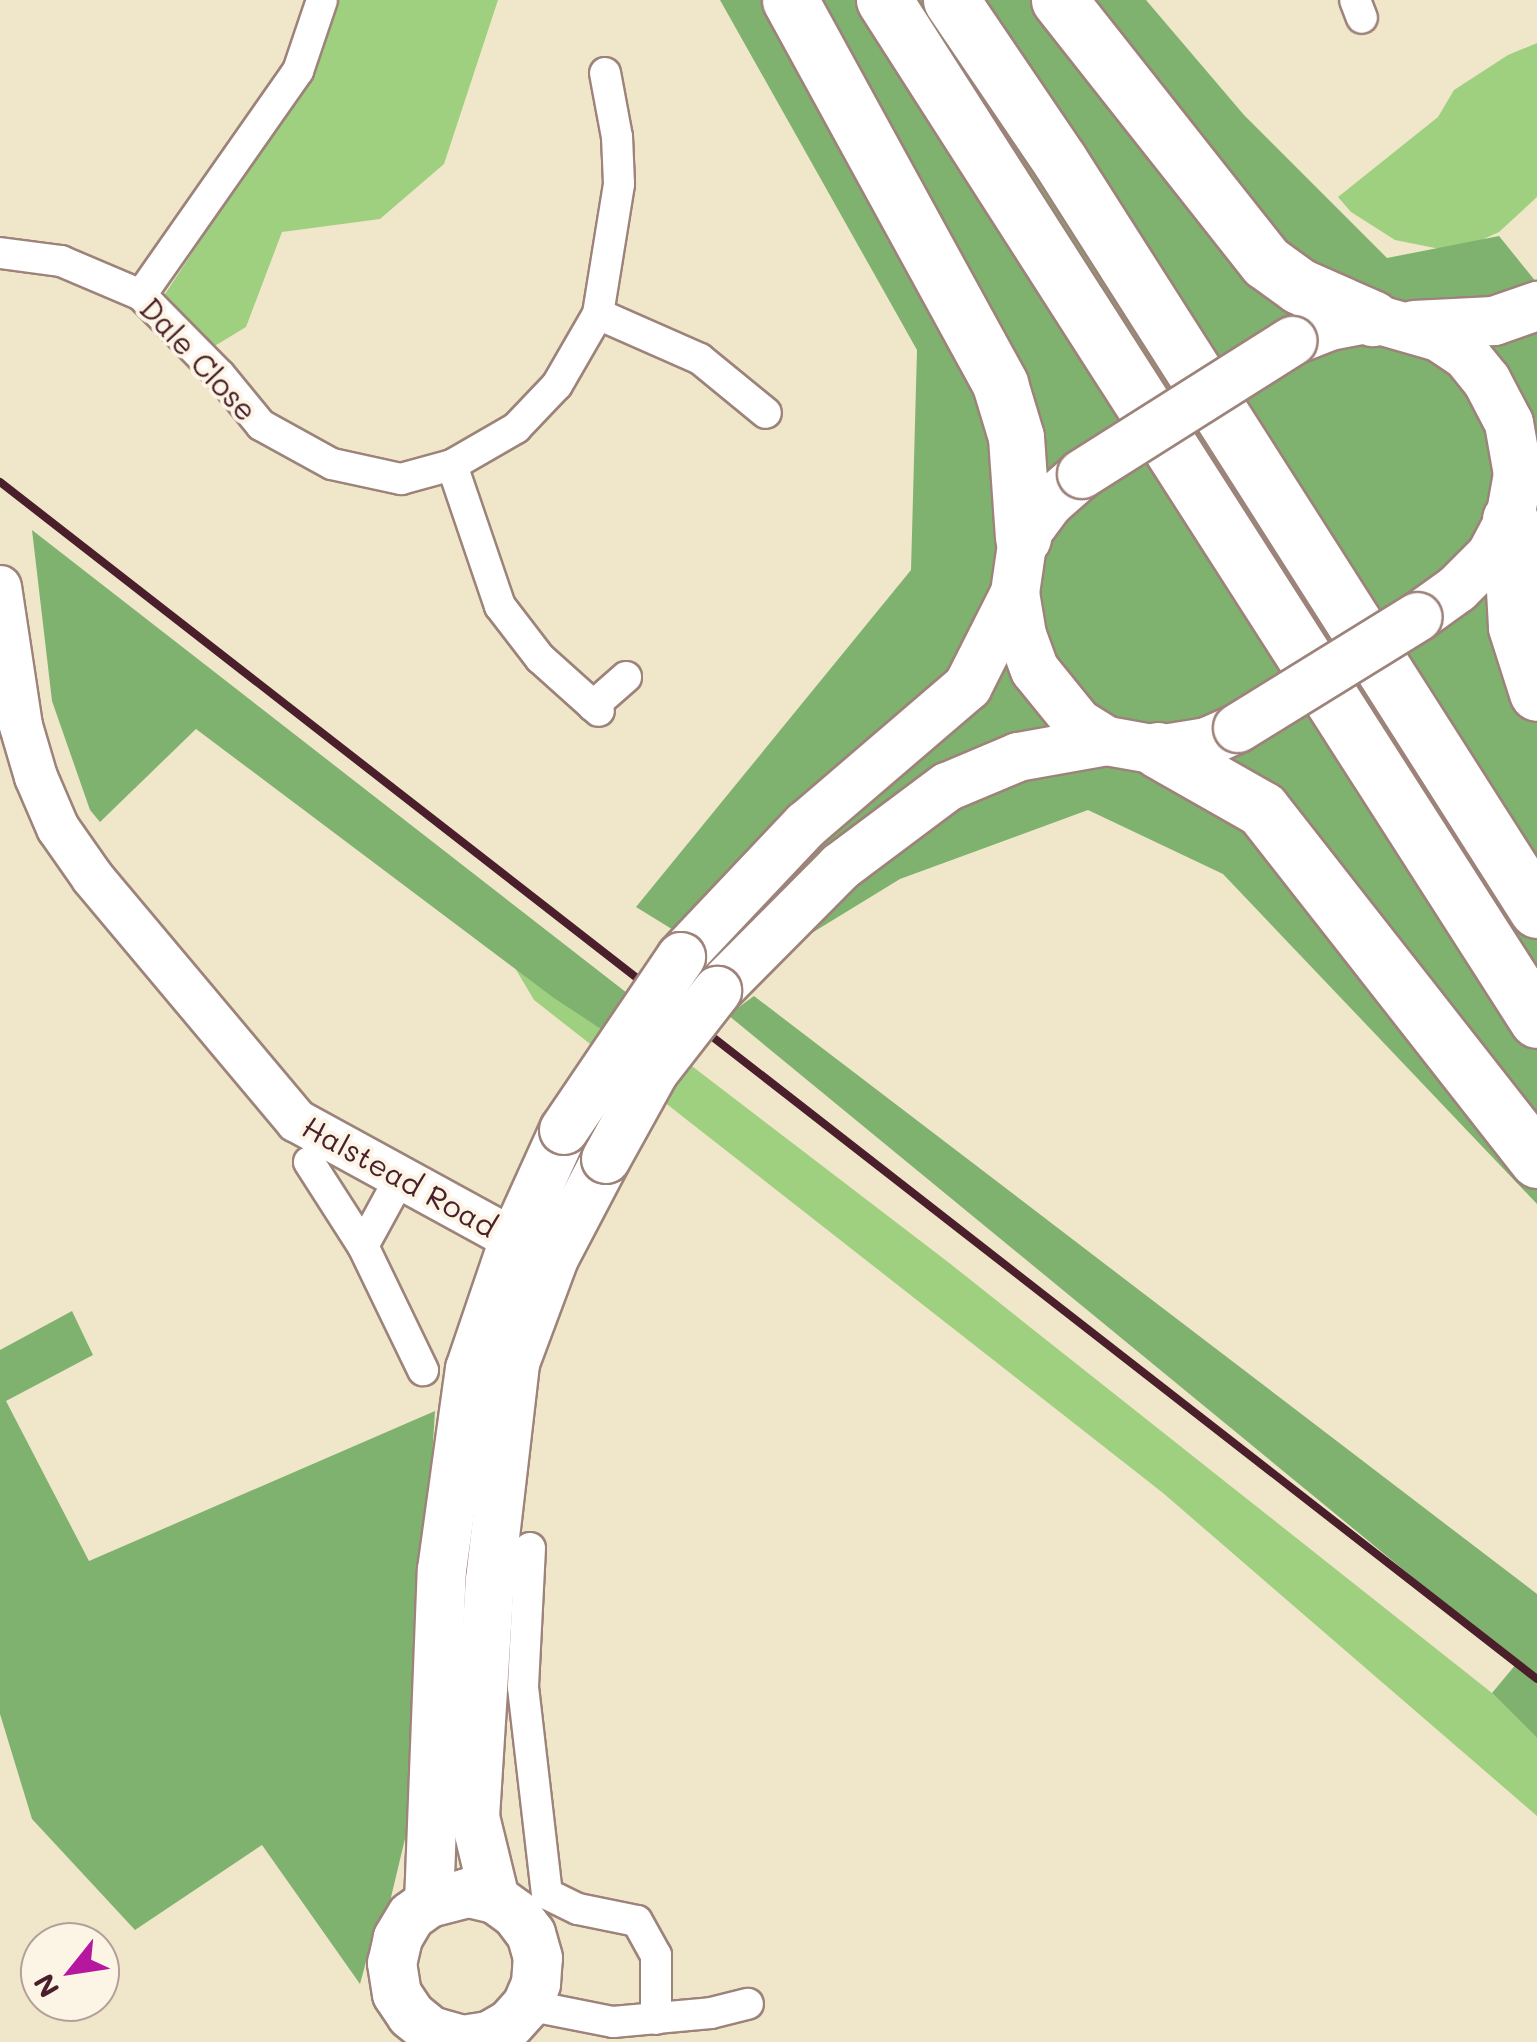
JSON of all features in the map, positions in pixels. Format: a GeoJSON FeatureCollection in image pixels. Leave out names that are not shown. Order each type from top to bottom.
{"type":"FeatureCollection","features":[{"type":"Feature","properties":{"kind":"highway"},"geometry":{"type":"LineString","coordinates":[[790,0],[1000,384],[1016,437],[1023,538]]}},
{"type":"Feature","properties":{"kind":"highway"},"geometry":{"type":"LineString","coordinates":[[884,0],[1537,1020]]}},
{"type":"Feature","properties":{"kind":"highway"},"geometry":{"type":"LineString","coordinates":[[951,0],[1060,161],[1537,910]]}},
{"type":"Feature","properties":{"kind":"highway"},"geometry":{"type":"LineString","coordinates":[[1059,0],[1266,262],[1298,286],[1389,322]]}},
{"type":"Feature","properties":{"kind":"highway"},"geometry":{"type":"LineString","coordinates":[[1514,497],[1516,626],[1537,692]]}},
{"type":"Feature","properties":{"kind":"highway"},"geometry":{"type":"LineString","coordinates":[[1132,745],[1262,808],[1537,1160]]}},
{"type":"Feature","properties":{"kind":"main road"},"geometry":{"type":"LineString","coordinates":[[1132,745],[1078,723],[1034,670],[1022,635],[1015,593],[1023,538],[1048,503],[1082,474],[1292,341],[1330,326],[1494,321],[1537,306]]}},
{"type":"Feature","properties":{"kind":"main road"},"geometry":{"type":"LineString","coordinates":[[1389,322],[1439,337],[1466,355],[1487,380],[1509,423],[1514,497]]}},
{"type":"Feature","properties":{"kind":"main road"},"geometry":{"type":"LineString","coordinates":[[494,1899],[475,1816],[490,1580],[515,1363],[554,1258],[654,1072],[717,991],[840,867],[947,787],[1018,757],[1207,742],[1238,728],[1457,589],[1491,555],[1537,429]]}},
{"type":"Feature","properties":{"kind":"main road"},"geometry":{"type":"LineString","coordinates":[[514,1240],[564,1130],[682,956],[806,826],[968,686],[1015,593]]}},
{"type":"Feature","properties":{"kind":"main road","name":"Halstead Road"},"geometry":{"type":"LineString","coordinates":[[428,1903],[442,1570],[470,1369],[514,1240]]}},
{"type":"Feature","properties":{"kind":"main road"},"geometry":{"type":"LineString","coordinates":[[385,2042],[397,1994],[392,1963],[398,1938],[411,1916],[428,1903],[468,1893],[494,1899],[516,1914],[531,1934],[538,1958],[536,1984],[528,2005],[510,2024],[484,2039],[462,2040],[431,2031],[411,2015],[397,1994]]}},
{"type":"Feature","properties":{"kind":"street"},"geometry":{"type":"LineString","coordinates":[[142,295],[298,71],[322,0]]}},
{"type":"Feature","properties":{"kind":"street","name":"Dale Close"},"geometry":{"type":"LineString","coordinates":[[0,253],[62,261],[142,295],[220,375],[261,425],[332,464],[401,479],[452,465],[516,428],[557,385],[598,314],[619,184],[617,137],[605,74]]}},
{"type":"Feature","properties":{"kind":"street"},"geometry":{"type":"LineString","coordinates":[[598,314],[700,358],[766,413]]}},
{"type":"Feature","properties":{"kind":"street"},"geometry":{"type":"LineString","coordinates":[[452,465],[500,606],[540,658],[596,708],[626,677]]}},
{"type":"Feature","properties":{"kind":"street","name":"Halstead Road"},"geometry":{"type":"LineString","coordinates":[[0,587],[21,726],[58,828],[93,878],[297,1121],[514,1240]]}},
{"type":"Feature","properties":{"kind":"street"},"geometry":{"type":"LineString","coordinates":[[309,1162],[362,1246],[423,1370]]}},
{"type":"Feature","properties":{"kind":"street"},"geometry":{"type":"LineString","coordinates":[[362,1246],[399,1180]]}},
{"type":"Feature","properties":{"kind":"street"},"geometry":{"type":"LineString","coordinates":[[530,1548],[523,1687],[547,1894],[578,1909],[637,1922],[656,1955],[656,2019]]}},
{"type":"Feature","properties":{"kind":"street"},"geometry":{"type":"LineString","coordinates":[[528,2005],[616,2032],[656,2019],[748,2004]]}},
{"type":"Feature","properties":{"kind":"green space"},"geometry":{"type":"Polygon","coordinates":[[[330,0],[498,0],[444,164],[380,219],[282,232],[246,327],[213,347],[161,300],[302,87],[330,0]]]}},
{"type":"Feature","properties":{"kind":"green space"},"geometry":{"type":"Polygon","coordinates":[[[720,0],[1146,0],[1244,115],[1387,258],[1499,236],[1537,283],[1537,1204],[1223,874],[1088,810],[900,879],[745,974],[636,907],[911,570],[917,350],[720,0]]]}},
{"type":"Feature","properties":{"kind":"green space"},"geometry":{"type":"Polygon","coordinates":[[[1537,43],[1537,197],[1499,232],[1455,252],[1395,240],[1351,212],[1338,197],[1438,117],[1454,90],[1508,55],[1537,43]]]}},
{"type":"Feature","properties":{"kind":"green space"},"geometry":{"type":"Polygon","coordinates":[[[32,530],[627,993],[601,1029],[554,998],[196,729],[100,822],[90,810],[52,701],[32,530]]]}},
{"type":"Feature","properties":{"kind":"green space"},"geometry":{"type":"Polygon","coordinates":[[[475,900],[948,1262],[1492,1693],[1537,1738],[1537,1816],[1163,1493],[534,1000],[475,900]]]}},
{"type":"Feature","properties":{"kind":"green space"},"geometry":{"type":"Polygon","coordinates":[[[754,996],[1537,1594],[1537,1738],[1492,1693],[1517,1663],[728,1015],[754,996]]]}},
{"type":"Feature","properties":{"kind":"green space"},"geometry":{"type":"Polygon","coordinates":[[[72,1311],[93,1355],[6,1401],[89,1561],[435,1411],[409,1822],[387,1914],[373,1936],[360,1984],[262,1845],[135,1930],[32,1819],[0,1714],[0,1350],[72,1311]]]}},
{"type":"Feature","properties":{"kind":"railway"},"geometry":{"type":"LineString","coordinates":[[0,482],[1537,1679]]}}]}
